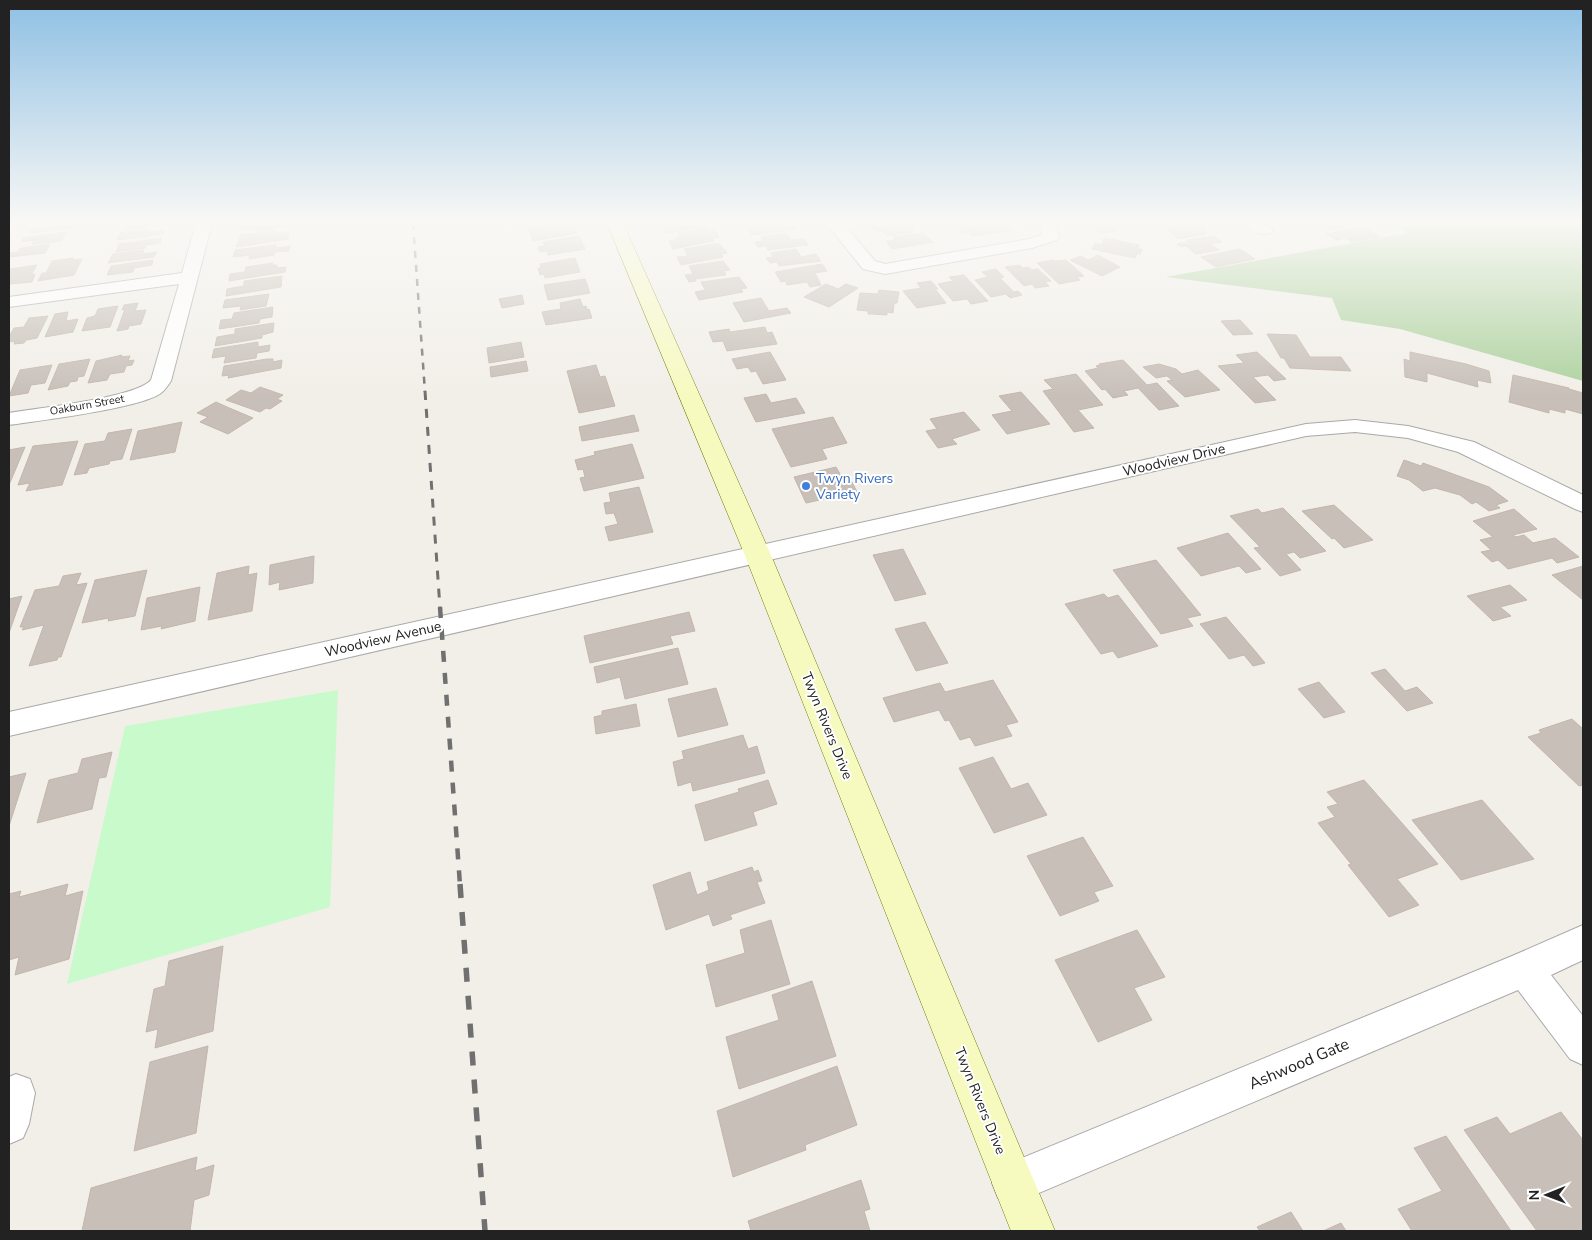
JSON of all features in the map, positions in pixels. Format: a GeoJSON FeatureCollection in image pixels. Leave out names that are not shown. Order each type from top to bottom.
{"type":"FeatureCollection","features":[{"type":"Feature","properties":{"kind":"street"},"geometry":{"type":"LineString","coordinates":[[9,302],[161,281]]}},
{"type":"Feature","properties":{"kind":"street","name":"Oakburn Street"},"geometry":{"type":"LineString","coordinates":[[9,419],[128,398],[154,388],[161,381],[188,281]]}},
{"type":"Feature","properties":{"kind":"street","name":"Twyn Rivers Drive"},"geometry":{"type":"LineString","coordinates":[[640,281],[757,553],[1033,1231]]}},
{"type":"Feature","properties":{"kind":"street","name":"Woodview Drive"},"geometry":{"type":"LineString","coordinates":[[757,553],[1306,430],[1355,426],[1408,432],[1466,448],[1583,504]]}},
{"type":"Feature","properties":{"kind":"street","name":"Woodview Avenue"},"geometry":{"type":"LineString","coordinates":[[9,724],[757,553]]}},
{"type":"Feature","properties":{"kind":"street","name":"Ashwood Gate"},"geometry":{"type":"LineString","coordinates":[[1013,1183],[1524,969],[1583,942]]}},
{"type":"Feature","properties":{"kind":"street"},"geometry":{"type":"LineString","coordinates":[[1524,969],[1583,1046]]}},
{"type":"Feature","properties":{"kind":"green space"},"geometry":{"type":"Polygon","coordinates":[[[1197,281],[1583,281],[1583,381],[1400,329],[1341,320],[1332,298],[1197,281]]]}},
{"type":"Feature","properties":{"kind":"green space"},"geometry":{"type":"Polygon","coordinates":[[[338,690],[330,907],[67,984],[125,726],[338,690]]]}},
{"type":"Feature","properties":{"kind":"building"},"geometry":{"type":"Polygon","coordinates":[[[9,281],[32,281],[32,282],[9,284],[9,281]]]}},
{"type":"Feature","properties":{"kind":"building"},"geometry":{"type":"Polygon","coordinates":[[[244,281],[282,281],[281,287],[226,296],[227,289],[244,286],[244,281]]]}},
{"type":"Feature","properties":{"kind":"building"},"geometry":{"type":"Polygon","coordinates":[[[586,281],[590,293],[548,300],[544,285],[586,281]]]}},
{"type":"Feature","properties":{"kind":"building"},"geometry":{"type":"Polygon","coordinates":[[[742,281],[747,288],[741,289],[743,292],[699,300],[695,292],[705,290],[701,282],[742,281]]]}},
{"type":"Feature","properties":{"kind":"building"},"geometry":{"type":"Polygon","coordinates":[[[780,281],[819,281],[821,285],[810,287],[807,282],[787,285],[785,281],[780,281]]]}},
{"type":"Feature","properties":{"kind":"building"},"geometry":{"type":"Polygon","coordinates":[[[931,281],[946,303],[917,308],[903,291],[921,288],[917,283],[931,281]]]}},
{"type":"Feature","properties":{"kind":"building"},"geometry":{"type":"Polygon","coordinates":[[[969,281],[988,301],[971,304],[967,299],[953,301],[938,284],[969,281]]]}},
{"type":"Feature","properties":{"kind":"building"},"geometry":{"type":"Polygon","coordinates":[[[976,281],[1003,281],[1014,292],[1018,291],[1022,295],[1010,298],[1006,294],[991,297],[976,281]]]}},
{"type":"Feature","properties":{"kind":"building"},"geometry":{"type":"Polygon","coordinates":[[[1019,281],[1051,281],[1045,282],[1049,286],[1035,288],[1032,284],[1024,286],[1019,281]]]}},
{"type":"Feature","properties":{"kind":"building"},"geometry":{"type":"Polygon","coordinates":[[[1056,281],[1075,281],[1059,284],[1056,281]]]}},
{"type":"Feature","properties":{"kind":"building"},"geometry":{"type":"Polygon","coordinates":[[[826,284],[838,289],[846,284],[858,288],[829,307],[804,297],[826,284]]]}},
{"type":"Feature","properties":{"kind":"building"},"geometry":{"type":"Polygon","coordinates":[[[879,290],[899,292],[897,303],[894,303],[893,313],[887,312],[887,315],[868,314],[868,311],[857,310],[860,293],[878,294],[879,290]]]}},
{"type":"Feature","properties":{"kind":"building"},"geometry":{"type":"Polygon","coordinates":[[[269,294],[266,306],[240,310],[241,306],[223,308],[225,300],[269,294]]]}},
{"type":"Feature","properties":{"kind":"building"},"geometry":{"type":"Polygon","coordinates":[[[522,295],[524,304],[502,308],[499,299],[522,295]]]}},
{"type":"Feature","properties":{"kind":"building"},"geometry":{"type":"Polygon","coordinates":[[[761,298],[769,311],[787,308],[791,313],[744,322],[733,303],[761,298]]]}},
{"type":"Feature","properties":{"kind":"building"},"geometry":{"type":"Polygon","coordinates":[[[580,299],[583,307],[586,306],[587,310],[589,309],[592,318],[546,325],[542,312],[561,309],[560,303],[580,299]]]}},
{"type":"Feature","properties":{"kind":"building"},"geometry":{"type":"Polygon","coordinates":[[[138,303],[135,311],[146,310],[141,324],[117,331],[125,309],[122,310],[124,305],[138,303]]]}},
{"type":"Feature","properties":{"kind":"building"},"geometry":{"type":"Polygon","coordinates":[[[118,306],[110,327],[82,331],[87,318],[95,316],[98,309],[118,306]]]}},
{"type":"Feature","properties":{"kind":"building"},"geometry":{"type":"Polygon","coordinates":[[[273,307],[272,317],[260,319],[259,323],[219,329],[221,320],[232,319],[234,313],[273,307]]]}},
{"type":"Feature","properties":{"kind":"building"},"geometry":{"type":"Polygon","coordinates":[[[68,312],[66,321],[78,319],[73,332],[45,337],[55,314],[68,312]]]}},
{"type":"Feature","properties":{"kind":"building"},"geometry":{"type":"Polygon","coordinates":[[[48,316],[37,338],[26,340],[24,343],[14,344],[15,341],[9,342],[9,337],[14,328],[24,327],[29,318],[48,316]]]}},
{"type":"Feature","properties":{"kind":"building"},"geometry":{"type":"Polygon","coordinates":[[[1240,320],[1253,334],[1233,335],[1221,321],[1240,320]]]}},
{"type":"Feature","properties":{"kind":"building"},"geometry":{"type":"Polygon","coordinates":[[[274,323],[273,332],[262,335],[262,338],[215,346],[217,337],[235,334],[235,329],[274,323]]]}},
{"type":"Feature","properties":{"kind":"building"},"geometry":{"type":"Polygon","coordinates":[[[765,327],[767,333],[772,332],[777,344],[727,351],[723,341],[713,342],[709,332],[729,329],[730,332],[765,327]]]}},
{"type":"Feature","properties":{"kind":"building"},"geometry":{"type":"Polygon","coordinates":[[[1267,334],[1296,335],[1310,357],[1341,357],[1351,371],[1290,368],[1284,358],[1281,358],[1267,334]]]}},
{"type":"Feature","properties":{"kind":"building"},"geometry":{"type":"Polygon","coordinates":[[[258,342],[258,347],[270,345],[269,351],[257,353],[256,358],[224,363],[226,356],[212,358],[214,349],[258,342]]]}},
{"type":"Feature","properties":{"kind":"building"},"geometry":{"type":"Polygon","coordinates":[[[521,342],[524,357],[489,363],[487,348],[521,342]]]}},
{"type":"Feature","properties":{"kind":"building"},"geometry":{"type":"Polygon","coordinates":[[[770,352],[786,380],[763,384],[756,371],[751,372],[748,367],[737,369],[732,359],[770,352]]]}},
{"type":"Feature","properties":{"kind":"building"},"geometry":{"type":"Polygon","coordinates":[[[1257,352],[1286,379],[1274,381],[1268,375],[1253,377],[1276,400],[1255,403],[1218,366],[1244,363],[1236,355],[1257,352]]]}},
{"type":"Feature","properties":{"kind":"building"},"geometry":{"type":"Polygon","coordinates":[[[1410,352],[1489,371],[1491,383],[1477,380],[1478,387],[1427,373],[1427,382],[1405,377],[1404,359],[1410,361],[1410,352]]]}},
{"type":"Feature","properties":{"kind":"building"},"geometry":{"type":"Polygon","coordinates":[[[122,355],[121,357],[130,356],[128,361],[134,360],[132,365],[126,366],[124,372],[110,374],[107,380],[88,383],[96,361],[122,355]]]}},
{"type":"Feature","properties":{"kind":"building"},"geometry":{"type":"Polygon","coordinates":[[[90,359],[84,376],[78,377],[77,381],[70,382],[68,386],[48,390],[59,364],[90,359]]]}},
{"type":"Feature","properties":{"kind":"building"},"geometry":{"type":"Polygon","coordinates":[[[273,359],[273,362],[282,360],[281,368],[228,378],[229,375],[222,376],[224,366],[273,359]]]}},
{"type":"Feature","properties":{"kind":"building"},"geometry":{"type":"Polygon","coordinates":[[[1123,360],[1147,385],[1157,383],[1179,406],[1159,410],[1138,388],[1124,391],[1128,395],[1113,398],[1105,389],[1102,390],[1085,371],[1098,368],[1096,366],[1099,364],[1123,360]]]}},
{"type":"Feature","properties":{"kind":"building"},"geometry":{"type":"Polygon","coordinates":[[[526,361],[528,371],[491,377],[490,367],[526,361]]]}},
{"type":"Feature","properties":{"kind":"building"},"geometry":{"type":"Polygon","coordinates":[[[1159,364],[1176,369],[1182,374],[1198,370],[1220,390],[1185,397],[1167,381],[1172,380],[1167,376],[1156,378],[1143,367],[1159,364]]]}},
{"type":"Feature","properties":{"kind":"building"},"geometry":{"type":"Polygon","coordinates":[[[52,365],[45,383],[31,385],[28,393],[9,396],[20,370],[52,365]]]}},
{"type":"Feature","properties":{"kind":"building"},"geometry":{"type":"Polygon","coordinates":[[[596,365],[600,377],[605,376],[615,406],[579,413],[567,371],[596,365]]]}},
{"type":"Feature","properties":{"kind":"building"},"geometry":{"type":"Polygon","coordinates":[[[1076,374],[1103,405],[1078,410],[1094,428],[1074,432],[1043,391],[1053,389],[1044,380],[1076,374]]]}},
{"type":"Feature","properties":{"kind":"building"},"geometry":{"type":"Polygon","coordinates":[[[1513,375],[1583,393],[1583,414],[1565,409],[1565,413],[1549,409],[1549,413],[1509,402],[1513,375]]]}},
{"type":"Feature","properties":{"kind":"building"},"geometry":{"type":"Polygon","coordinates":[[[260,387],[283,395],[277,399],[282,401],[270,409],[266,408],[260,412],[226,400],[241,390],[251,393],[260,387]]]}},
{"type":"Feature","properties":{"kind":"building"},"geometry":{"type":"Polygon","coordinates":[[[1021,392],[1050,424],[1007,434],[992,415],[1012,411],[999,396],[1021,392]]]}},
{"type":"Feature","properties":{"kind":"building"},"geometry":{"type":"Polygon","coordinates":[[[766,394],[771,403],[796,398],[805,413],[756,422],[744,398],[766,394]]]}},
{"type":"Feature","properties":{"kind":"building"},"geometry":{"type":"Polygon","coordinates":[[[216,402],[253,418],[228,434],[200,422],[208,417],[197,413],[216,402]]]}},
{"type":"Feature","properties":{"kind":"building"},"geometry":{"type":"Polygon","coordinates":[[[964,412],[980,430],[952,439],[957,444],[938,448],[926,431],[937,429],[930,419],[964,412]]]}},
{"type":"Feature","properties":{"kind":"building"},"geometry":{"type":"Polygon","coordinates":[[[634,415],[639,431],[582,441],[579,427],[634,415]]]}},
{"type":"Feature","properties":{"kind":"building"},"geometry":{"type":"Polygon","coordinates":[[[833,417],[847,443],[822,449],[827,459],[791,467],[772,429],[833,417]]]}},
{"type":"Feature","properties":{"kind":"building"},"geometry":{"type":"Polygon","coordinates":[[[182,422],[175,452],[130,460],[138,431],[182,422]]]}},
{"type":"Feature","properties":{"kind":"building"},"geometry":{"type":"Polygon","coordinates":[[[132,429],[122,459],[89,468],[87,473],[74,475],[85,444],[105,441],[108,433],[132,429]]]}},
{"type":"Feature","properties":{"kind":"building"},"geometry":{"type":"Polygon","coordinates":[[[78,441],[62,485],[26,491],[30,483],[18,485],[33,446],[78,441]]]}},
{"type":"Feature","properties":{"kind":"building"},"geometry":{"type":"Polygon","coordinates":[[[632,444],[644,478],[584,491],[580,478],[585,477],[583,469],[578,470],[575,460],[595,455],[594,452],[632,444]]]}},
{"type":"Feature","properties":{"kind":"building"},"geometry":{"type":"Polygon","coordinates":[[[25,447],[9,485],[9,450],[25,447]]]}},
{"type":"Feature","properties":{"kind":"building"},"geometry":{"type":"Polygon","coordinates":[[[1404,460],[1421,466],[1423,463],[1489,487],[1508,501],[1496,505],[1500,508],[1489,511],[1476,502],[1472,504],[1460,495],[1435,488],[1423,491],[1409,480],[1397,476],[1404,460]]]}},
{"type":"Feature","properties":{"kind":"building"},"geometry":{"type":"Polygon","coordinates":[[[836,467],[846,484],[852,482],[857,492],[806,503],[794,477],[836,467]]]}},
{"type":"Feature","properties":{"kind":"building"},"geometry":{"type":"Polygon","coordinates":[[[639,487],[653,532],[609,541],[605,527],[618,524],[614,513],[606,514],[604,503],[611,502],[609,493],[639,487]]]}},
{"type":"Feature","properties":{"kind":"building"},"geometry":{"type":"Polygon","coordinates":[[[1334,505],[1373,540],[1344,548],[1302,511],[1334,505]]]}},
{"type":"Feature","properties":{"kind":"building"},"geometry":{"type":"Polygon","coordinates":[[[1283,508],[1326,551],[1300,558],[1294,552],[1286,554],[1301,570],[1280,576],[1254,548],[1260,547],[1230,516],[1258,509],[1262,513],[1283,508]]]}},
{"type":"Feature","properties":{"kind":"building"},"geometry":{"type":"Polygon","coordinates":[[[1514,509],[1537,529],[1513,535],[1516,537],[1524,535],[1533,543],[1555,538],[1579,557],[1557,563],[1552,558],[1508,569],[1498,560],[1492,562],[1481,552],[1491,550],[1480,540],[1493,537],[1473,521],[1514,509]]]}},
{"type":"Feature","properties":{"kind":"building"},"geometry":{"type":"Polygon","coordinates":[[[1228,533],[1261,569],[1246,573],[1239,566],[1201,576],[1177,548],[1228,533]]]}},
{"type":"Feature","properties":{"kind":"building"},"geometry":{"type":"Polygon","coordinates":[[[903,549],[926,594],[895,601],[873,555],[903,549]]]}},
{"type":"Feature","properties":{"kind":"building"},"geometry":{"type":"Polygon","coordinates":[[[314,556],[313,583],[279,590],[280,582],[269,585],[270,565],[314,556]]]}},
{"type":"Feature","properties":{"kind":"building"},"geometry":{"type":"Polygon","coordinates":[[[1156,560],[1201,615],[1187,618],[1193,626],[1161,634],[1113,570],[1156,560]]]}},
{"type":"Feature","properties":{"kind":"building"},"geometry":{"type":"Polygon","coordinates":[[[249,566],[248,575],[257,573],[252,611],[208,620],[217,573],[249,566]]]}},
{"type":"Feature","properties":{"kind":"building"},"geometry":{"type":"Polygon","coordinates":[[[1583,566],[1583,600],[1552,575],[1583,566]]]}},
{"type":"Feature","properties":{"kind":"building"},"geometry":{"type":"Polygon","coordinates":[[[147,570],[135,616],[82,623],[95,580],[147,570]]]}},
{"type":"Feature","properties":{"kind":"building"},"geometry":{"type":"Polygon","coordinates":[[[81,573],[76,585],[87,583],[61,657],[58,657],[57,660],[29,666],[44,625],[22,630],[24,627],[20,627],[35,590],[59,586],[63,576],[81,573]]]}},
{"type":"Feature","properties":{"kind":"building"},"geometry":{"type":"Polygon","coordinates":[[[1510,585],[1527,600],[1500,607],[1511,616],[1493,621],[1467,596],[1510,585]]]}},
{"type":"Feature","properties":{"kind":"building"},"geometry":{"type":"Polygon","coordinates":[[[200,587],[195,621],[161,629],[162,626],[141,630],[147,598],[200,587]]]}},
{"type":"Feature","properties":{"kind":"building"},"geometry":{"type":"Polygon","coordinates":[[[1104,594],[1108,598],[1118,595],[1158,646],[1118,658],[1113,651],[1101,654],[1065,604],[1104,594]]]}},
{"type":"Feature","properties":{"kind":"building"},"geometry":{"type":"Polygon","coordinates":[[[22,596],[9,633],[9,599],[22,596]]]}},
{"type":"Feature","properties":{"kind":"building"},"geometry":{"type":"Polygon","coordinates":[[[689,612],[695,631],[670,636],[673,644],[590,663],[584,636],[689,612]]]}},
{"type":"Feature","properties":{"kind":"building"},"geometry":{"type":"Polygon","coordinates":[[[1226,617],[1265,663],[1253,666],[1244,655],[1229,659],[1200,624],[1226,617]]]}},
{"type":"Feature","properties":{"kind":"building"},"geometry":{"type":"Polygon","coordinates":[[[925,622],[948,663],[916,671],[895,629],[925,622]]]}},
{"type":"Feature","properties":{"kind":"building"},"geometry":{"type":"Polygon","coordinates":[[[678,648],[688,684],[625,699],[620,677],[597,683],[594,667],[678,648]]]}},
{"type":"Feature","properties":{"kind":"building"},"geometry":{"type":"Polygon","coordinates":[[[1385,669],[1405,691],[1417,687],[1433,703],[1407,711],[1371,673],[1385,669]]]}},
{"type":"Feature","properties":{"kind":"building"},"geometry":{"type":"Polygon","coordinates":[[[993,680],[1018,722],[1006,725],[1012,736],[975,746],[970,737],[960,740],[949,720],[945,721],[939,710],[894,722],[883,698],[940,683],[945,692],[993,680]]]}},
{"type":"Feature","properties":{"kind":"building"},"geometry":{"type":"Polygon","coordinates":[[[1319,682],[1345,712],[1324,718],[1298,689],[1319,682]]]}},
{"type":"Feature","properties":{"kind":"building"},"geometry":{"type":"Polygon","coordinates":[[[716,688],[728,725],[678,737],[668,699],[716,688]]]}},
{"type":"Feature","properties":{"kind":"building"},"geometry":{"type":"Polygon","coordinates":[[[636,704],[640,726],[596,734],[594,717],[602,715],[602,711],[636,704]]]}},
{"type":"Feature","properties":{"kind":"building"},"geometry":{"type":"Polygon","coordinates":[[[1572,719],[1583,729],[1583,785],[1579,786],[1528,737],[1541,733],[1539,730],[1572,719]]]}},
{"type":"Feature","properties":{"kind":"building"},"geometry":{"type":"Polygon","coordinates":[[[743,735],[748,749],[757,746],[765,773],[693,791],[691,782],[678,786],[673,762],[684,759],[682,751],[743,735]]]}},
{"type":"Feature","properties":{"kind":"building"},"geometry":{"type":"Polygon","coordinates":[[[112,752],[106,777],[99,778],[92,809],[37,823],[49,780],[78,773],[82,759],[112,752]]]}},
{"type":"Feature","properties":{"kind":"building"},"geometry":{"type":"Polygon","coordinates":[[[993,757],[1011,789],[1028,783],[1047,815],[994,833],[959,768],[993,757]]]}},
{"type":"Feature","properties":{"kind":"building"},"geometry":{"type":"Polygon","coordinates":[[[26,773],[9,826],[9,777],[26,773]]]}},
{"type":"Feature","properties":{"kind":"building"},"geometry":{"type":"Polygon","coordinates":[[[768,780],[777,804],[753,812],[757,825],[705,841],[695,805],[739,792],[738,789],[768,780]]]}},
{"type":"Feature","properties":{"kind":"building"},"geometry":{"type":"Polygon","coordinates":[[[1364,780],[1438,864],[1397,879],[1419,905],[1389,917],[1348,865],[1351,864],[1318,823],[1335,817],[1327,807],[1338,804],[1327,792],[1364,780]]]}},
{"type":"Feature","properties":{"kind":"building"},"geometry":{"type":"Polygon","coordinates":[[[1482,800],[1534,859],[1461,880],[1412,820],[1482,800]]]}},
{"type":"Feature","properties":{"kind":"building"},"geometry":{"type":"Polygon","coordinates":[[[1083,837],[1113,886],[1094,892],[1099,901],[1060,916],[1027,856],[1083,837]]]}},
{"type":"Feature","properties":{"kind":"building"},"geometry":{"type":"Polygon","coordinates":[[[752,867],[754,872],[758,870],[762,881],[757,882],[765,903],[730,915],[732,919],[713,926],[709,914],[666,930],[653,885],[690,872],[697,895],[709,890],[707,882],[752,867]]]}},
{"type":"Feature","properties":{"kind":"building"},"geometry":{"type":"Polygon","coordinates":[[[68,884],[65,896],[83,891],[69,959],[15,975],[19,957],[9,960],[9,894],[21,891],[19,897],[68,884]]]}},
{"type":"Feature","properties":{"kind":"building"},"geometry":{"type":"Polygon","coordinates":[[[771,920],[790,984],[716,1007],[706,965],[745,953],[740,930],[771,920]]]}},
{"type":"Feature","properties":{"kind":"building"},"geometry":{"type":"Polygon","coordinates":[[[1137,930],[1165,977],[1134,988],[1152,1020],[1098,1042],[1055,960],[1137,930]]]}},
{"type":"Feature","properties":{"kind":"building"},"geometry":{"type":"Polygon","coordinates":[[[223,946],[213,1031],[155,1048],[158,1029],[146,1032],[154,989],[165,986],[169,961],[223,946]]]}},
{"type":"Feature","properties":{"kind":"building"},"geometry":{"type":"Polygon","coordinates":[[[812,981],[836,1056],[739,1089],[726,1037],[779,1020],[772,995],[812,981]]]}},
{"type":"Feature","properties":{"kind":"building"},"geometry":{"type":"Polygon","coordinates":[[[208,1046],[196,1133],[134,1151],[150,1062],[208,1046]]]}},
{"type":"Feature","properties":{"kind":"building"},"geometry":{"type":"Polygon","coordinates":[[[837,1066],[857,1125],[805,1145],[806,1150],[733,1177],[717,1111],[837,1066]]]}},
{"type":"Feature","properties":{"kind":"building"},"geometry":{"type":"Polygon","coordinates":[[[1561,1112],[1583,1140],[1583,1231],[1537,1231],[1464,1130],[1497,1117],[1510,1134],[1561,1112]]]}},
{"type":"Feature","properties":{"kind":"building"},"geometry":{"type":"Polygon","coordinates":[[[1446,1136],[1511,1231],[1412,1231],[1398,1209],[1442,1191],[1414,1148],[1446,1136]]]}},
{"type":"Feature","properties":{"kind":"building"},"geometry":{"type":"Polygon","coordinates":[[[197,1157],[195,1171],[214,1165],[209,1195],[194,1200],[190,1231],[82,1231],[91,1188],[197,1157]]]}},
{"type":"Feature","properties":{"kind":"building"},"geometry":{"type":"Polygon","coordinates":[[[861,1180],[870,1209],[864,1211],[870,1231],[751,1231],[748,1221],[861,1180]]]}},
{"type":"Feature","properties":{"kind":"building"},"geometry":{"type":"Polygon","coordinates":[[[1291,1212],[1303,1231],[1260,1231],[1257,1227],[1291,1212]]]}},
{"type":"Feature","properties":{"kind":"building"},"geometry":{"type":"Polygon","coordinates":[[[1341,1223],[1346,1231],[1323,1231],[1341,1223]]]}},
{"type":"Feature","properties":{"kind":"railway"},"geometry":{"type":"LineString","coordinates":[[417,281],[425,392]]}},
{"type":"Feature","properties":{"kind":"railway"},"geometry":{"type":"LineString","coordinates":[[425,391],[440,608]]}},
{"type":"Feature","properties":{"kind":"railway"},"geometry":{"type":"LineString","coordinates":[[440,607],[460,885]]}},
{"type":"Feature","properties":{"kind":"railway"},"geometry":{"type":"LineString","coordinates":[[460,884],[485,1231]]}},
{"type":"Feature","properties":{"kind":"place","name":"Twyn Rivers Variety"},"geometry":{"type":"Point","coordinates":[806,486]}}]}
